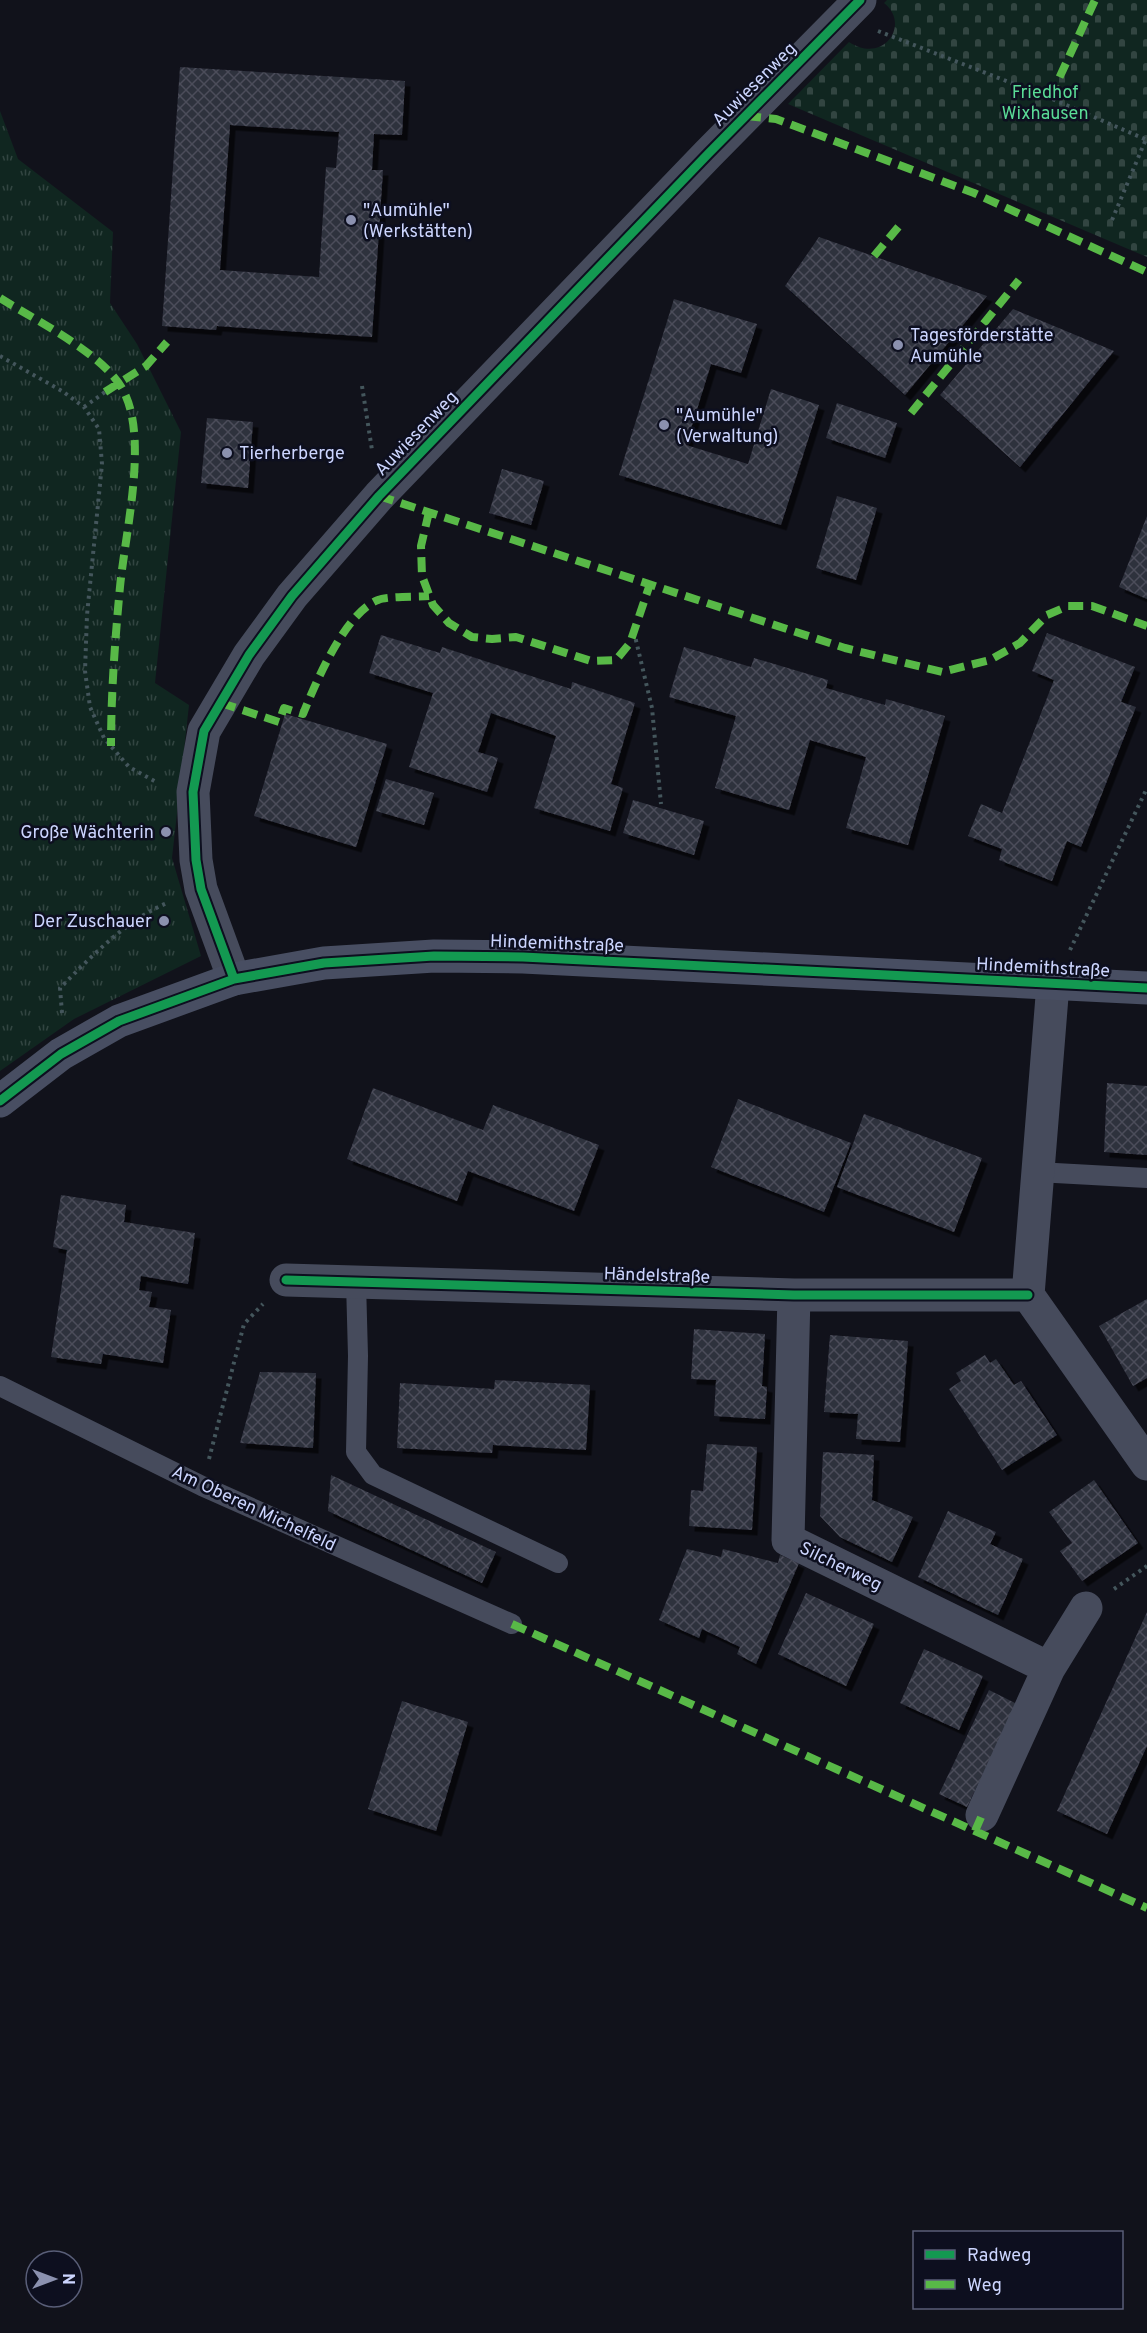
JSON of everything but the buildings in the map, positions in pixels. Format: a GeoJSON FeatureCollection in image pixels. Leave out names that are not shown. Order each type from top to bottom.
{"type":"FeatureCollection","features":[{"type":"Feature","properties":{"kind":"street","name":"Auwiesenweg"},"geometry":{"type":"LineString","coordinates":[[234,979],[201,889],[196,860],[193,792],[204,731],[268,627],[379,496],[708,154],[851,10]]}},
{"type":"Feature","properties":{"kind":"street","name":"Hindemithstraße"},"geometry":{"type":"LineString","coordinates":[[0,1101],[61,1053],[119,1021],[234,979],[324,963],[434,956],[523,957],[1147,988]]}},
{"type":"Feature","properties":{"kind":"street"},"geometry":{"type":"LineString","coordinates":[[1053,984],[1028,1295],[1147,1464]]}},
{"type":"Feature","properties":{"kind":"street","name":"Händelstraße"},"geometry":{"type":"LineString","coordinates":[[286,1280],[794,1296],[1028,1295]]}},
{"type":"Feature","properties":{"kind":"street","name":"Silcherweg"},"geometry":{"type":"LineString","coordinates":[[794,1296],[788,1540],[1049,1668]]}},
{"type":"Feature","properties":{"kind":"street"},"geometry":{"type":"LineString","coordinates":[[982,1815],[1049,1668],[1086,1608]]}},
{"type":"Feature","properties":{"kind":"lane"},"geometry":{"type":"LineString","coordinates":[[1038,1172],[1147,1178]]}},
{"type":"Feature","properties":{"kind":"lane"},"geometry":{"type":"LineString","coordinates":[[356,1282],[357,1452],[373,1475],[558,1563]]}},
{"type":"Feature","properties":{"kind":"lane","name":"Am Oberen Michelfeld"},"geometry":{"type":"LineString","coordinates":[[0,1386],[202,1486],[512,1624]]}},
{"type":"Feature","properties":{"kind":"path"},"geometry":{"type":"LineString","coordinates":[[851,10],[891,36],[1039,94],[1147,140],[1112,220]]}},
{"type":"Feature","properties":{"kind":"path"},"geometry":{"type":"LineString","coordinates":[[0,356],[62,391],[84,407],[99,429],[102,464],[87,615],[85,671],[90,707],[104,738],[129,767],[154,782],[162,784]]}},
{"type":"Feature","properties":{"kind":"path"},"geometry":{"type":"LineString","coordinates":[[362,386],[379,496]]}},
{"type":"Feature","properties":{"kind":"path"},"geometry":{"type":"LineString","coordinates":[[84,407],[105,392]]}},
{"type":"Feature","properties":{"kind":"path"},"geometry":{"type":"LineString","coordinates":[[634,632],[652,708],[662,804]]}},
{"type":"Feature","properties":{"kind":"path"},"geometry":{"type":"LineString","coordinates":[[1053,984],[1147,788]]}},
{"type":"Feature","properties":{"kind":"path"},"geometry":{"type":"LineString","coordinates":[[119,1021],[63,1016],[60,988],[114,936],[150,910],[201,889]]}},
{"type":"Feature","properties":{"kind":"path"},"geometry":{"type":"LineString","coordinates":[[202,1486],[244,1324],[286,1280]]}},
{"type":"Feature","properties":{"kind":"green space","name":"Friedhof Wixhausen"},"geometry":{"type":"Polygon","coordinates":[[[887,0],[1147,0],[1147,257],[788,104],[849,42],[862,48],[873,49],[890,39],[895,21],[892,12],[884,3],[887,0]]]}},
{"type":"Feature","properties":{"kind":"green space"},"geometry":{"type":"Polygon","coordinates":[[[0,111],[18,159],[113,232],[110,303],[137,344],[181,432],[155,683],[189,705],[172,858],[201,956],[74,1019],[0,1071],[0,111]]]}},
{"type":"Feature","properties":{"kind":"marked path"},"geometry":{"type":"LineString","coordinates":[[1050,98],[1095,0]]}},
{"type":"Feature","properties":{"kind":"marked path"},"geometry":{"type":"LineString","coordinates":[[746,116],[776,119],[974,193],[1147,272]]}},
{"type":"Feature","properties":{"kind":"marked path"},"geometry":{"type":"LineString","coordinates":[[874,256],[900,225]]}},
{"type":"Feature","properties":{"kind":"marked path"},"geometry":{"type":"LineString","coordinates":[[911,413],[1019,280]]}},
{"type":"Feature","properties":{"kind":"marked path"},"geometry":{"type":"LineString","coordinates":[[0,298],[68,339],[101,364],[123,390],[131,410],[135,459],[116,627],[111,746]]}},
{"type":"Feature","properties":{"kind":"marked path"},"geometry":{"type":"LineString","coordinates":[[105,392],[146,366],[167,342]]}},
{"type":"Feature","properties":{"kind":"marked path"},"geometry":{"type":"LineString","coordinates":[[379,496],[845,648],[942,672],[990,660],[1020,643],[1047,615],[1068,606],[1092,606],[1147,626]]}},
{"type":"Feature","properties":{"kind":"marked path"},"geometry":{"type":"LineString","coordinates":[[429,512],[421,546],[422,576],[433,605],[449,623],[472,637],[492,639],[516,637],[591,661],[616,660],[630,643],[650,584]]}},
{"type":"Feature","properties":{"kind":"marked path"},"geometry":{"type":"LineString","coordinates":[[221,703],[279,722],[284,708],[303,714],[343,633],[366,607],[382,599],[429,596]]}},
{"type":"Feature","properties":{"kind":"marked path"},"geometry":{"type":"LineString","coordinates":[[512,1624],[1147,1908]]}},
{"type":"Feature","properties":{"kind":"marked path"},"geometry":{"type":"LineString","coordinates":[[975,1831],[982,1815]]}},
{"type":"Feature","properties":{"kind":"cycle path"},"geometry":{"type":"LineString","coordinates":[[234,979],[201,889],[196,860],[193,792],[204,731],[249,655],[292,596],[379,496],[708,154],[860,0]]}},
{"type":"Feature","properties":{"kind":"cycle path"},"geometry":{"type":"LineString","coordinates":[[0,1101],[61,1054],[119,1021],[234,979],[324,963],[434,956],[523,957],[1147,988]]}},
{"type":"Feature","properties":{"kind":"cycle path"},"geometry":{"type":"LineString","coordinates":[[286,1280],[794,1295],[1028,1295]]}},
{"type":"Feature","properties":{"kind":"place","name":"\"Aumühle\" (Werkstätten)"},"geometry":{"type":"Point","coordinates":[351,220]}},
{"type":"Feature","properties":{"kind":"place","name":"Tagesförderstätte Aumühle"},"geometry":{"type":"Point","coordinates":[898,345]}},
{"type":"Feature","properties":{"kind":"place","name":"\"Aumühle\" (Verwaltung)"},"geometry":{"type":"Point","coordinates":[664,425]}},
{"type":"Feature","properties":{"kind":"place","name":"Tierherberge"},"geometry":{"type":"Point","coordinates":[227,453]}},
{"type":"Feature","properties":{"kind":"place","name":"Große Wächterin"},"geometry":{"type":"Point","coordinates":[166,832]}},
{"type":"Feature","properties":{"kind":"place","name":"Der Zuschauer"},"geometry":{"type":"Point","coordinates":[164,921]}}]}
